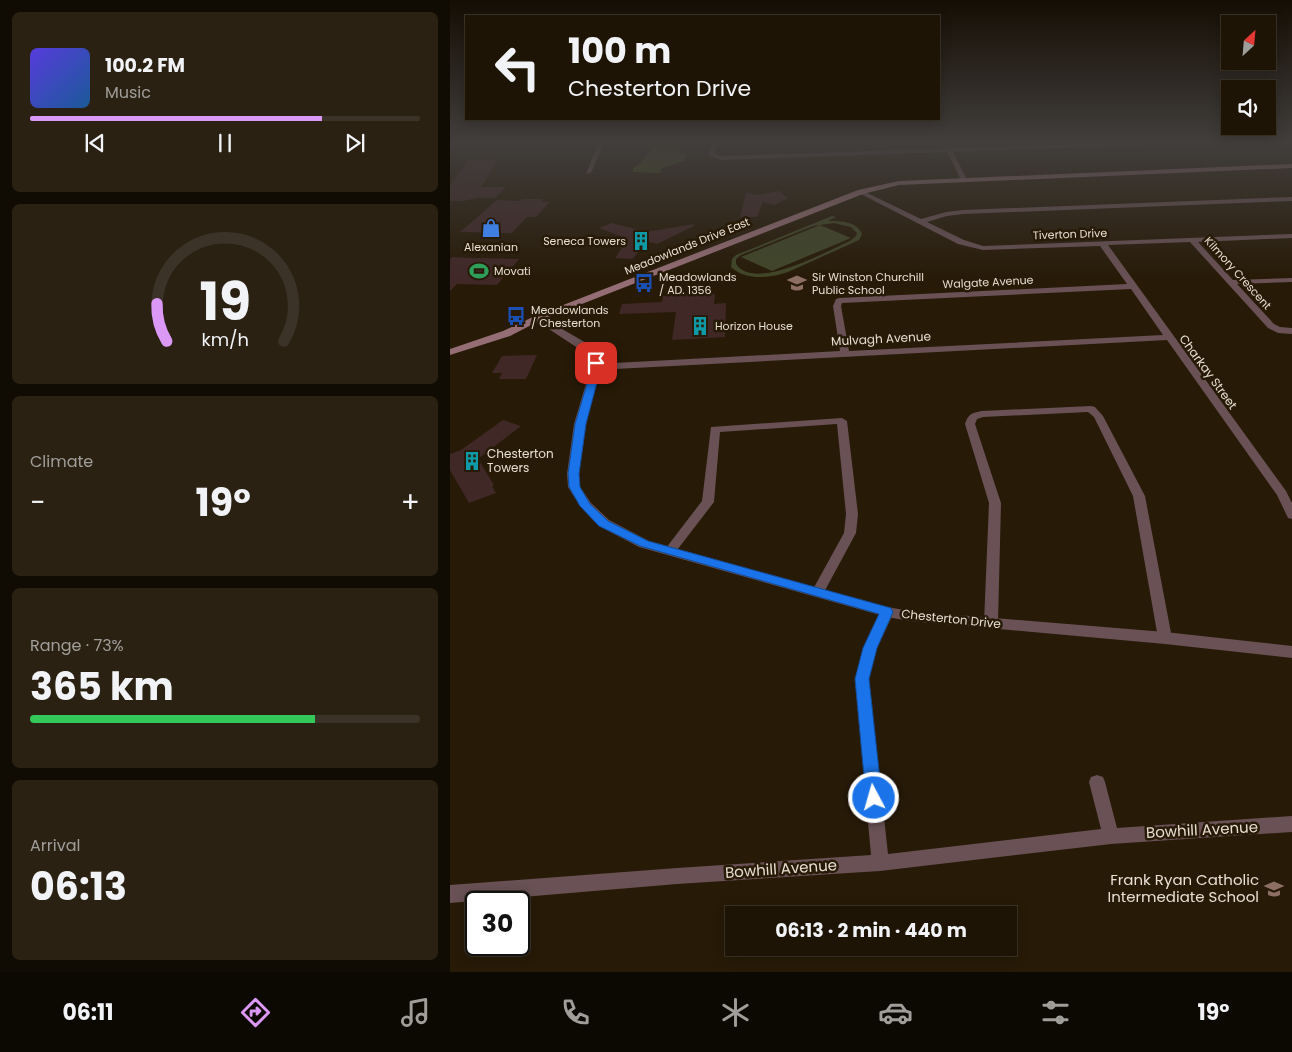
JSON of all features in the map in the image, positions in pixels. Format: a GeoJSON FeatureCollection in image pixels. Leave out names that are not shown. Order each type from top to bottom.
{"type":"FeatureCollection","features":[{"type":"Feature","properties":{"kind":"main road","name":"Meadowlands Drive East"},"geometry":{"type":"LineString","coordinates":[[450,352],[493,338],[538,318],[861,192],[876,188]]}},
{"type":"Feature","properties":{"kind":"main road","name":"Meadowlands Drive East"},"geometry":{"type":"LineString","coordinates":[[450,343],[524,320],[538,318]]}},
{"type":"Feature","properties":{"kind":"street","name":"Tiverton Drive"},"geometry":{"type":"LineString","coordinates":[[861,192],[962,242],[983,248],[1292,236]]}},
{"type":"Feature","properties":{"kind":"street"},"geometry":{"type":"LineString","coordinates":[[920,222],[946,214],[963,212],[1292,199]]}},
{"type":"Feature","properties":{"kind":"street","name":"Kilmory Crescent"},"geometry":{"type":"LineString","coordinates":[[1193,240],[1270,326],[1278,330],[1292,331]]}},
{"type":"Feature","properties":{"kind":"street","name":"Charkay Street"},"geometry":{"type":"LineString","coordinates":[[1103,244],[1282,494],[1292,514]]}},
{"type":"Feature","properties":{"kind":"street"},"geometry":{"type":"LineString","coordinates":[[1231,282],[1292,280]]}},
{"type":"Feature","properties":{"kind":"street","name":"Walgate Avenue"},"geometry":{"type":"LineString","coordinates":[[844,353],[837,306],[838,301],[1132,286]]}},
{"type":"Feature","properties":{"kind":"street"},"geometry":{"type":"LineString","coordinates":[[538,318],[584,346],[595,355],[596,367]]}},
{"type":"Feature","properties":{"kind":"street","name":"Mulvagh Avenue"},"geometry":{"type":"LineString","coordinates":[[596,367],[1168,337]]}},
{"type":"Feature","properties":{"kind":"street","name":"Chesterton Drive"},"geometry":{"type":"LineString","coordinates":[[596,367],[580,424],[573,474],[574,487],[586,506],[604,524],[644,544],[818,591],[887,612],[910,616],[1165,638],[1292,652]]}},
{"type":"Feature","properties":{"kind":"street"},"geometry":{"type":"LineString","coordinates":[[990,623],[995,503],[970,424],[972,417],[982,414],[1091,409],[1098,416],[1139,496],[1165,638]]}},
{"type":"Feature","properties":{"kind":"street"},"geometry":{"type":"LineString","coordinates":[[670,551],[708,502],[714,429],[842,421],[852,514],[850,533],[818,591]]}},
{"type":"Feature","properties":{"kind":"street"},"geometry":{"type":"LineString","coordinates":[[880,863],[862,679],[870,648],[887,612]]}},
{"type":"Feature","properties":{"kind":"street"},"geometry":{"type":"LineString","coordinates":[[1097,782],[1112,836]]}},
{"type":"Feature","properties":{"kind":"street","name":"Bowhill Avenue"},"geometry":{"type":"LineString","coordinates":[[450,894],[677,876],[880,863],[1112,836],[1292,824]]}},
{"type":"Feature","properties":{"kind":"green space"},"geometry":{"type":"Polygon","coordinates":[[[832,216],[836,217],[828,221],[852,224],[862,234],[859,240],[788,272],[774,276],[758,277],[744,275],[731,267],[732,259],[736,255],[832,216]],[[834,223],[813,226],[741,255],[736,259],[736,264],[745,271],[759,274],[792,267],[850,241],[857,233],[851,227],[834,223]]]}},
{"type":"Feature","properties":{"kind":"green space"},"geometry":{"type":"Polygon","coordinates":[[[820,225],[851,238],[772,271],[741,257],[820,225]]]}},
{"type":"Feature","properties":{"kind":"building"},"geometry":{"type":"Polygon","coordinates":[[[450,188],[505,188],[495,198],[450,201],[450,188]]]}},
{"type":"Feature","properties":{"kind":"building"},"geometry":{"type":"Polygon","coordinates":[[[779,191],[788,198],[774,205],[763,202],[757,217],[740,217],[746,193],[759,195],[779,191]]]}},
{"type":"Feature","properties":{"kind":"building"},"geometry":{"type":"Polygon","coordinates":[[[522,199],[543,199],[541,201],[550,202],[536,217],[527,217],[512,233],[460,232],[497,200],[520,201],[522,199]]]}},
{"type":"Feature","properties":{"kind":"building","name":"Seneca Towers"},"geometry":{"type":"Polygon","coordinates":[[[612,223],[646,232],[694,224],[694,226],[657,244],[646,241],[633,259],[615,258],[628,239],[599,228],[612,223]]]}},
{"type":"Feature","properties":{"kind":"building","name":"Movati"},"geometry":{"type":"Polygon","coordinates":[[[452,257],[519,259],[497,285],[457,284],[450,291],[450,260],[452,257]]]}},
{"type":"Feature","properties":{"kind":"building","name":"Horizon House"},"geometry":{"type":"Polygon","coordinates":[[[715,294],[714,304],[726,303],[725,337],[672,340],[676,312],[619,314],[622,304],[662,302],[663,296],[715,294]]]}},
{"type":"Feature","properties":{"kind":"building"},"geometry":{"type":"Polygon","coordinates":[[[537,355],[526,379],[499,379],[502,373],[492,373],[502,356],[537,355]]]}},
{"type":"Feature","properties":{"kind":"building","name":"Chesterton Towers"},"geometry":{"type":"Polygon","coordinates":[[[503,420],[521,426],[478,459],[494,485],[492,486],[496,493],[469,503],[450,470],[450,454],[461,450],[503,420]]]}},
{"type":"Feature","properties":{"kind":"place","name":"Alexanian"},"geometry":{"type":"Point","coordinates":[491,228]}},
{"type":"Feature","properties":{"kind":"place","name":"Seneca Towers"},"geometry":{"type":"Point","coordinates":[641,241]}},
{"type":"Feature","properties":{"kind":"place","name":"Movati"},"geometry":{"type":"Point","coordinates":[479,271]}},
{"type":"Feature","properties":{"kind":"place","name":"Meadowlands / AD. 1356"},"geometry":{"type":"Point","coordinates":[644,283]}},
{"type":"Feature","properties":{"kind":"place","name":"Sir Winston Churchill Public School"},"geometry":{"type":"Point","coordinates":[797,283]}},
{"type":"Feature","properties":{"kind":"place","name":"Meadowlands / Chesterton"},"geometry":{"type":"Point","coordinates":[516,316]}},
{"type":"Feature","properties":{"kind":"place","name":"Horizon House"},"geometry":{"type":"Point","coordinates":[700,326]}},
{"type":"Feature","properties":{"kind":"place","name":"Chesterton Towers"},"geometry":{"type":"Point","coordinates":[472,461]}},
{"type":"Feature","properties":{"kind":"place","name":"Frank Ryan Catholic Intermediate School"},"geometry":{"type":"Point","coordinates":[1274,889]}},
{"type":"Feature","properties":{"kind":"route"},"geometry":{"type":"LineString","coordinates":[[596,363],[580,424],[573,474],[574,487],[586,506],[604,524],[644,544],[818,591],[887,612],[870,648],[862,679],[874,798]]}}]}
